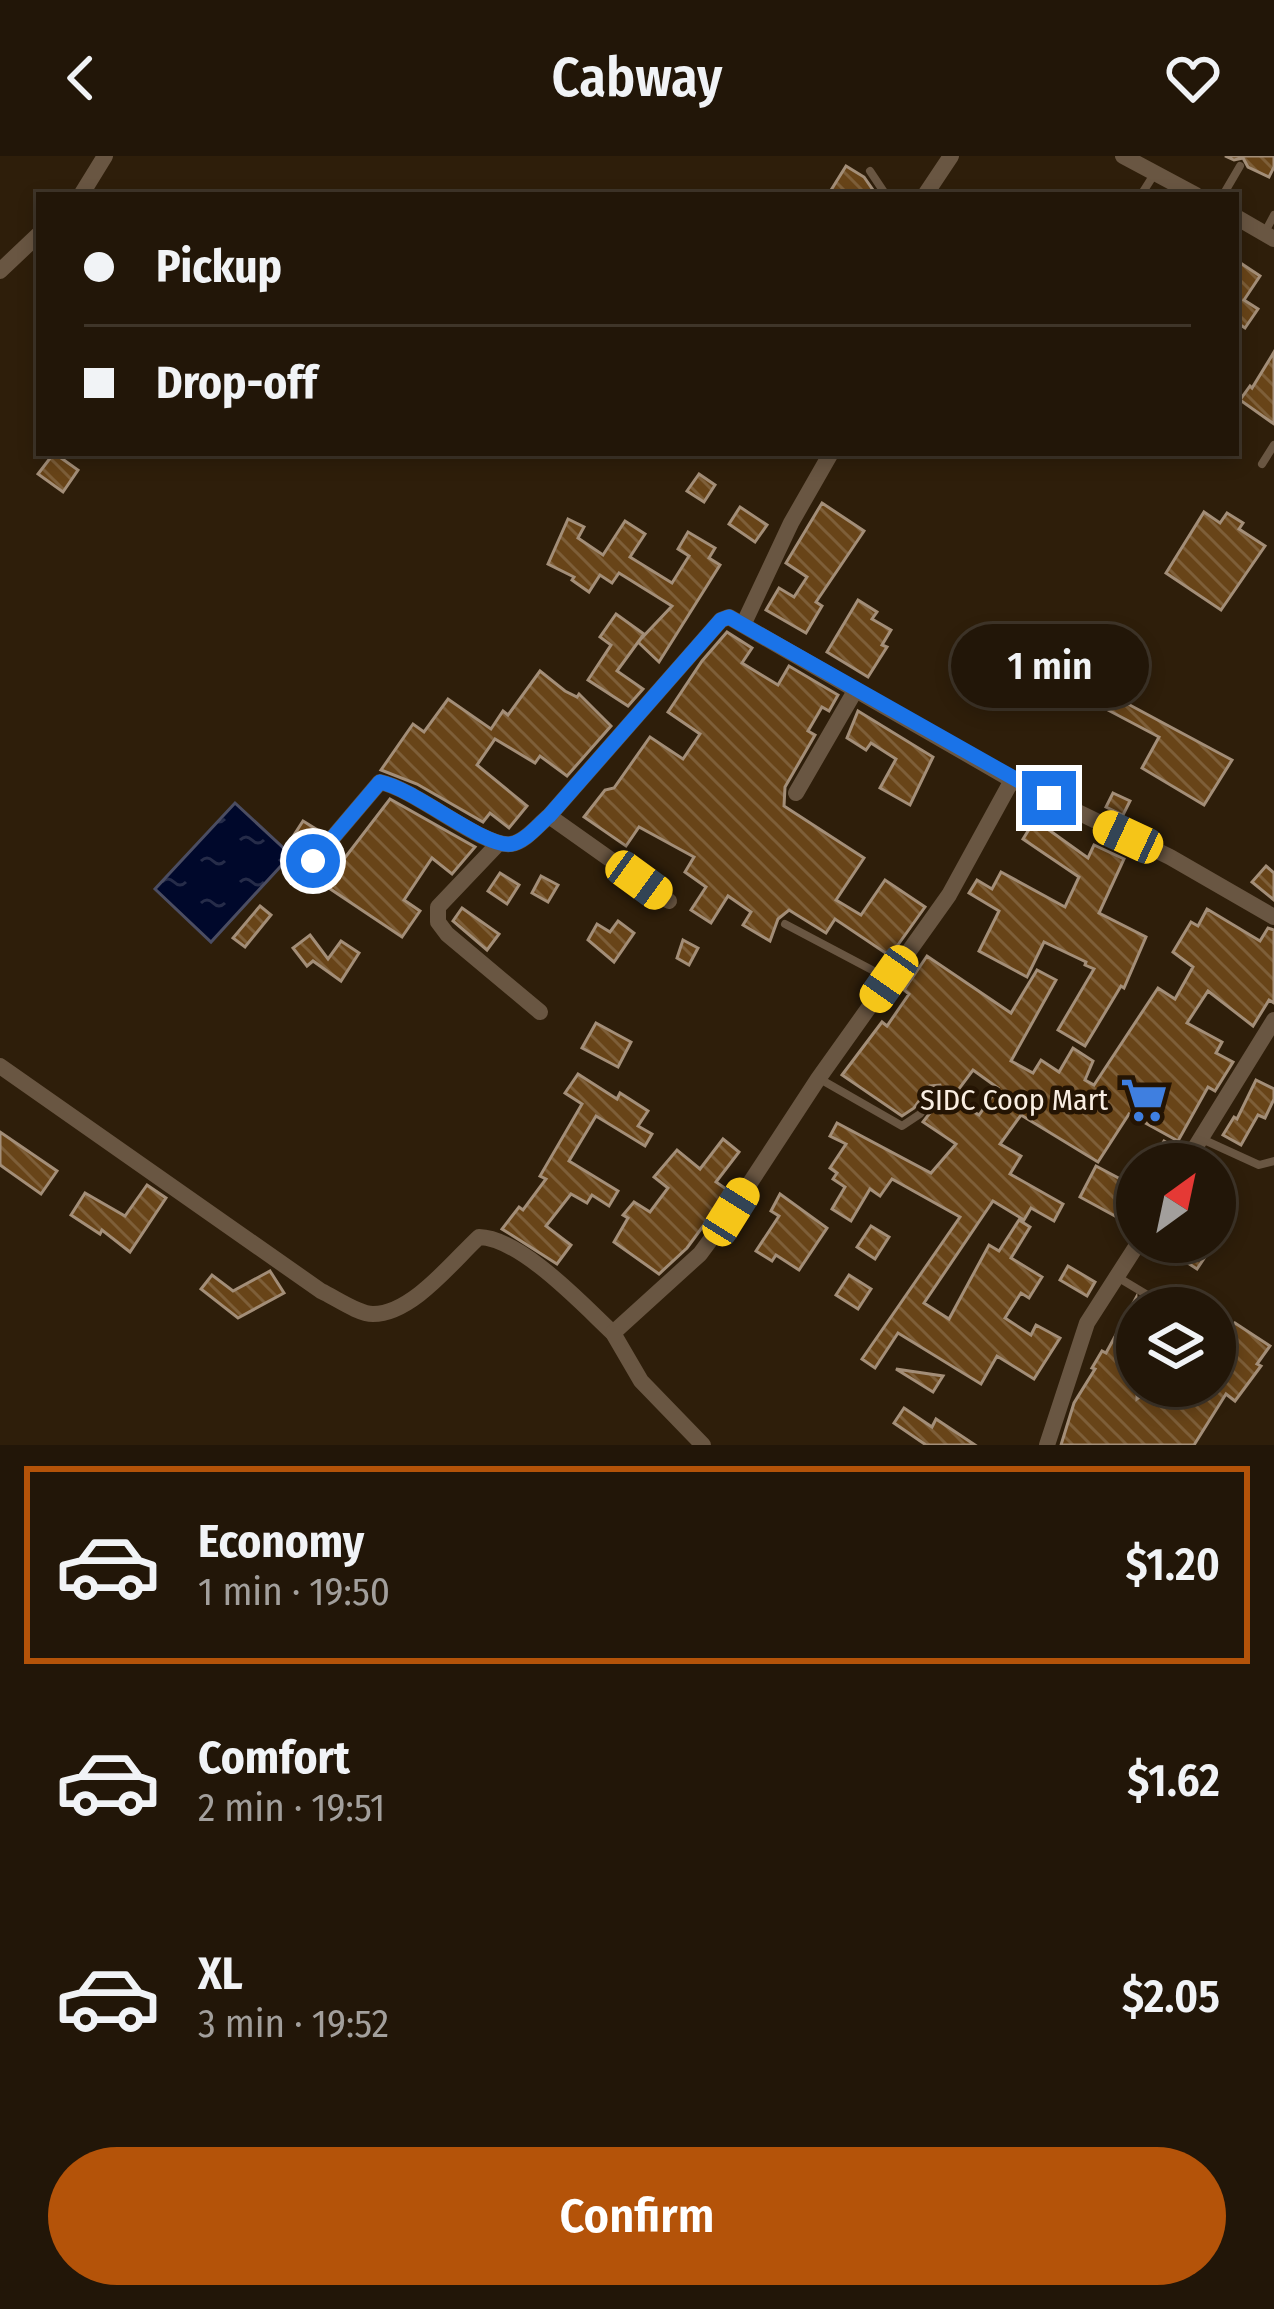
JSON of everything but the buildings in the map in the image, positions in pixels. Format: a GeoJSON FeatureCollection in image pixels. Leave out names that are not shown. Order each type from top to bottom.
{"type":"FeatureCollection","features":[{"type":"Feature","properties":{"kind":"street"},"geometry":{"type":"LineString","coordinates":[[83,192],[105,156]]}},
{"type":"Feature","properties":{"kind":"street"},"geometry":{"type":"LineString","coordinates":[[927,192],[951,156]]}},
{"type":"Feature","properties":{"kind":"street"},"geometry":{"type":"LineString","coordinates":[[1123,156],[1191,192]]}},
{"type":"Feature","properties":{"kind":"street"},"geometry":{"type":"LineString","coordinates":[[1239,219],[1269,236]]}},
{"type":"Feature","properties":{"kind":"street"},"geometry":{"type":"LineString","coordinates":[[0,272],[36,237]]}},
{"type":"Feature","properties":{"kind":"street"},"geometry":{"type":"LineString","coordinates":[[744,623],[791,523],[829,456]]}},
{"type":"Feature","properties":{"kind":"street"},"geometry":{"type":"LineString","coordinates":[[313,861],[380,782],[498,844],[518,843],[549,816],[721,620],[729,617],[1012,780],[1170,857],[1274,917]]}},
{"type":"Feature","properties":{"kind":"street"},"geometry":{"type":"LineString","coordinates":[[796,793],[855,691]]}},
{"type":"Feature","properties":{"kind":"street"},"geometry":{"type":"LineString","coordinates":[[613,1333],[700,1254],[818,1078],[949,896],[1012,780]]}},
{"type":"Feature","properties":{"kind":"street"},"geometry":{"type":"LineString","coordinates":[[549,816],[669,901]]}},
{"type":"Feature","properties":{"kind":"street"},"geometry":{"type":"LineString","coordinates":[[498,844],[436,914],[447,934],[540,1012]]}},
{"type":"Feature","properties":{"kind":"street"},"geometry":{"type":"LineString","coordinates":[[1199,1143],[1274,1020]]}},
{"type":"Feature","properties":{"kind":"street"},"geometry":{"type":"LineString","coordinates":[[0,1066],[322,1291],[370,1314],[416,1298],[479,1238],[494,1238],[562,1286],[613,1333],[641,1381],[703,1445]]}},
{"type":"Feature","properties":{"kind":"street"},"geometry":{"type":"LineString","coordinates":[[1047,1445],[1088,1323],[1126,1263]]}},
{"type":"Feature","properties":{"kind":"lane"},"geometry":{"type":"LineString","coordinates":[[1225,192],[1240,166]]}},
{"type":"Feature","properties":{"kind":"lane"},"geometry":{"type":"LineString","coordinates":[[871,170],[884,192]]}},
{"type":"Feature","properties":{"kind":"lane"},"geometry":{"type":"LineString","coordinates":[[1143,192],[1155,172]]}},
{"type":"Feature","properties":{"kind":"lane"},"geometry":{"type":"LineString","coordinates":[[1269,236],[1274,215]]}},
{"type":"Feature","properties":{"kind":"lane"},"geometry":{"type":"LineString","coordinates":[[1262,464],[1274,445]]}},
{"type":"Feature","properties":{"kind":"lane"},"geometry":{"type":"LineString","coordinates":[[785,924],[889,979]]}},
{"type":"Feature","properties":{"kind":"lane"},"geometry":{"type":"LineString","coordinates":[[818,1078],[902,1126],[920,1114],[936,1092]]}},
{"type":"Feature","properties":{"kind":"lane"},"geometry":{"type":"LineString","coordinates":[[1201,1139],[1259,1165],[1274,1161]]}},
{"type":"Feature","properties":{"kind":"lane"},"geometry":{"type":"LineString","coordinates":[[1118,1277],[1134,1287]]}},
{"type":"Feature","properties":{"kind":"water"},"geometry":{"type":"Polygon","coordinates":[[[235,803],[291,855],[211,942],[155,889],[235,803]]]}},
{"type":"Feature","properties":{"kind":"place","name":"SIDC Coop Mart"},"geometry":{"type":"Point","coordinates":[1144,1100]}},
{"type":"Feature","properties":{"kind":"route"},"geometry":{"type":"LineString","coordinates":[[313,861],[380,782],[498,844],[518,843],[549,816],[721,620],[729,617],[1049,798]]}}]}
